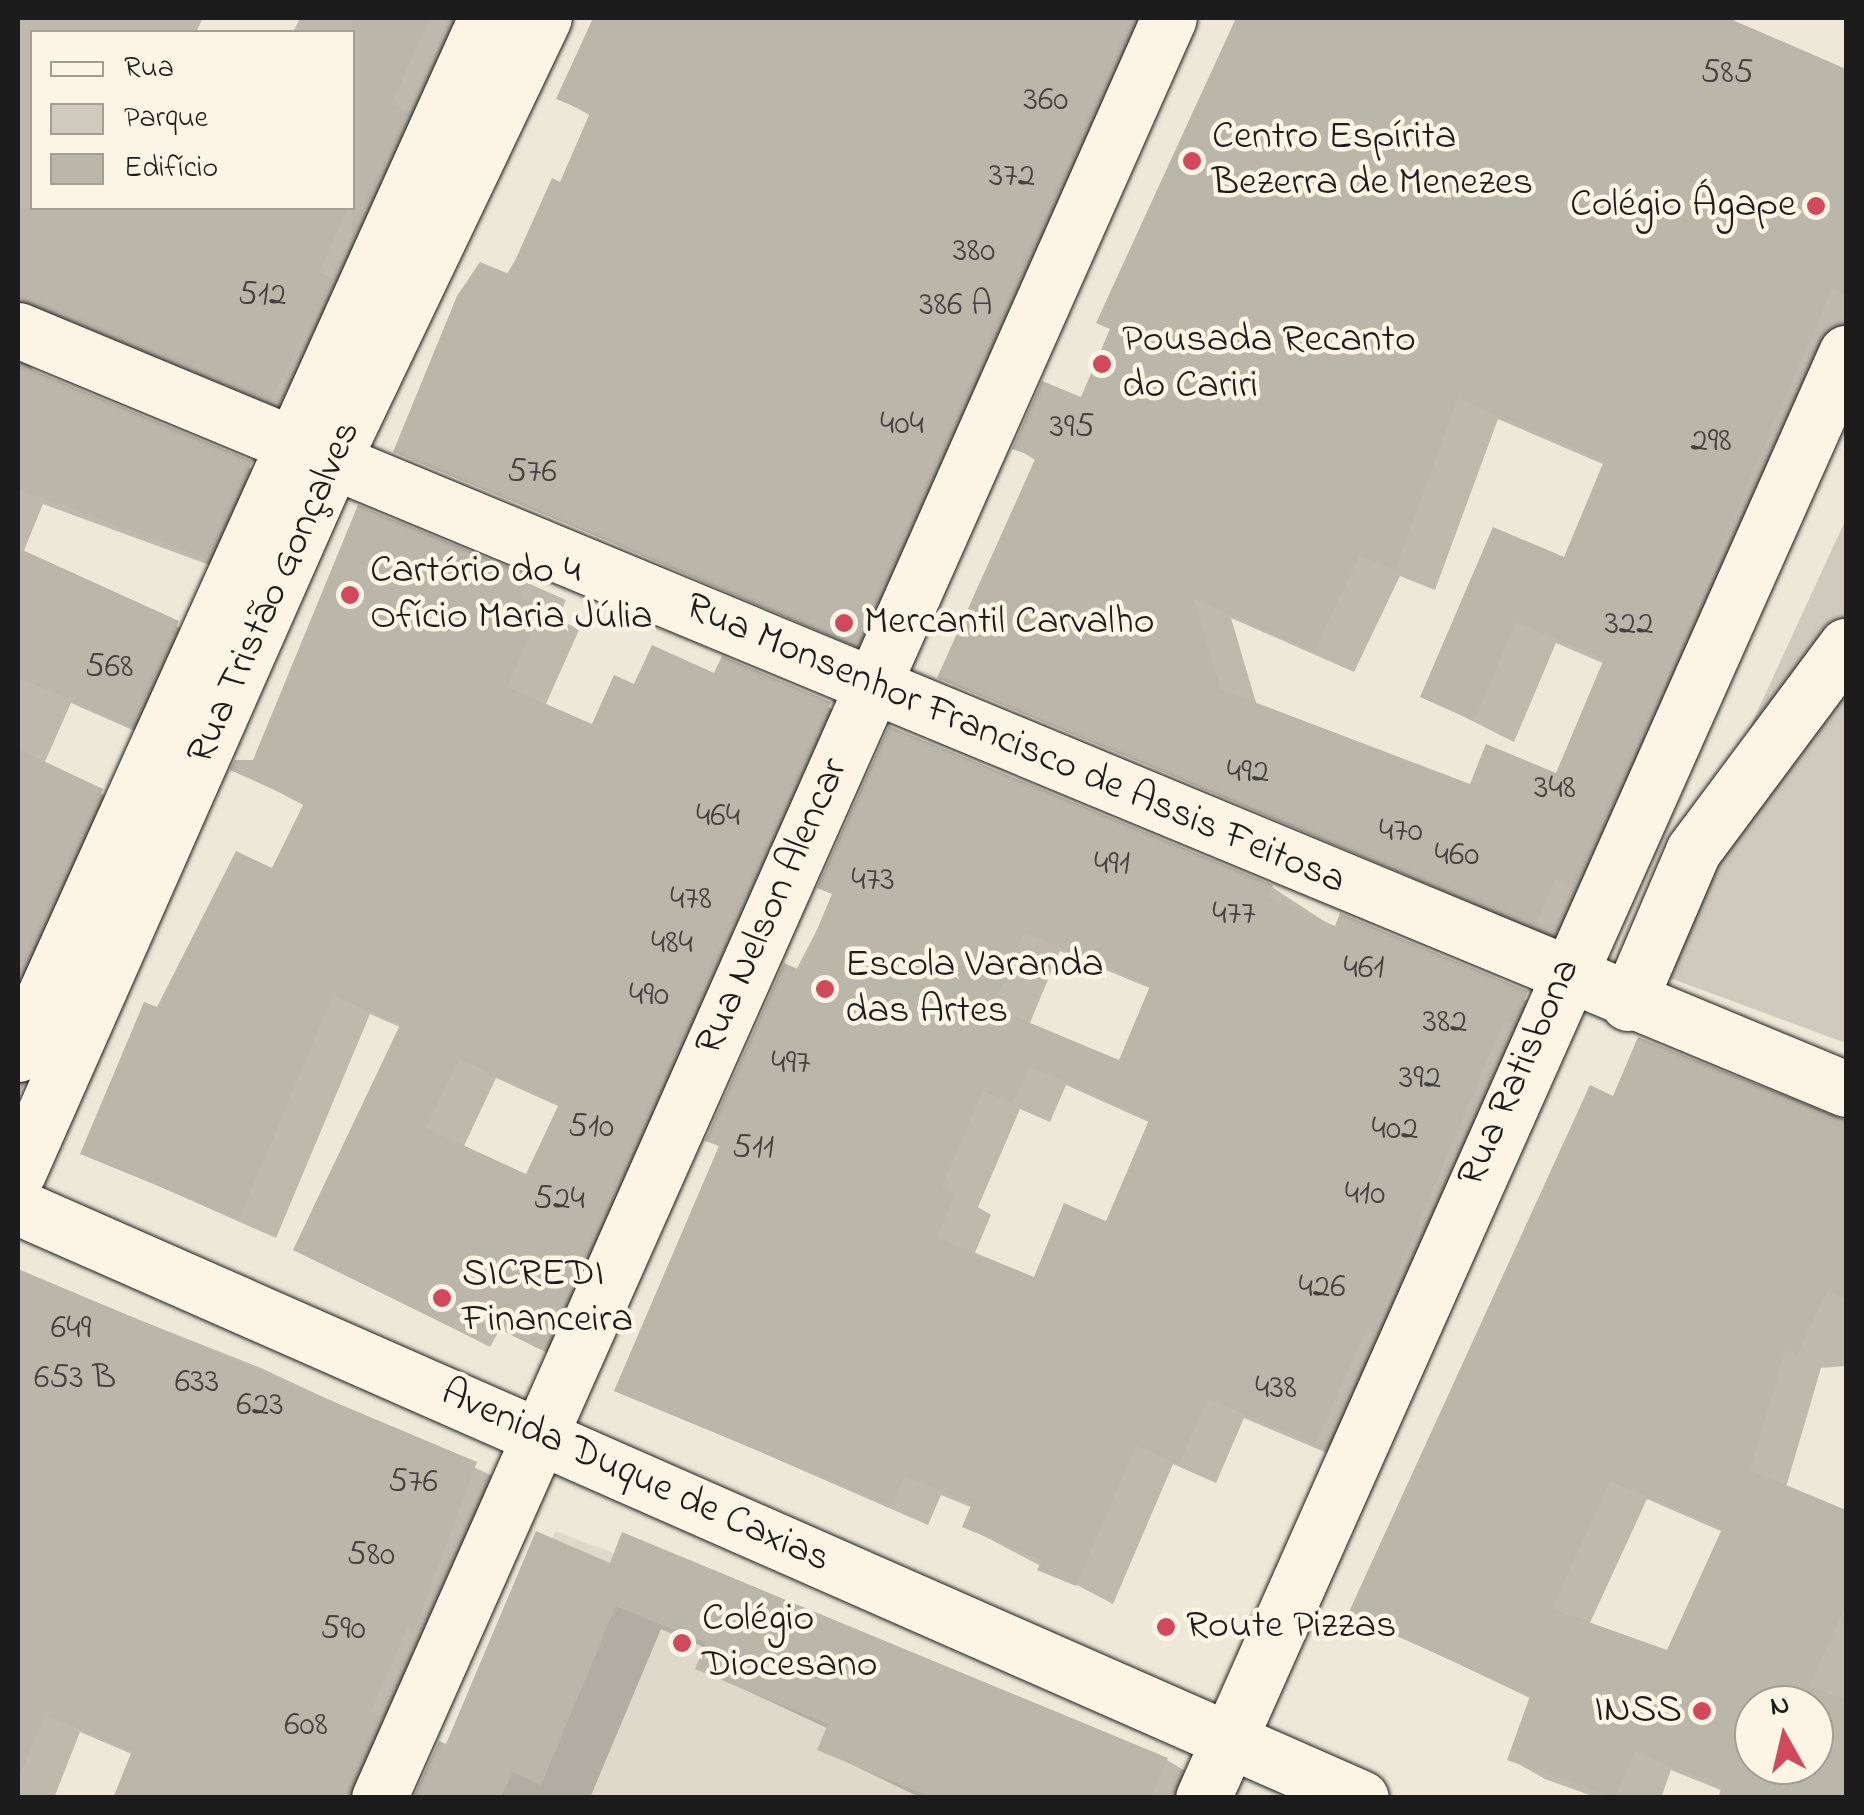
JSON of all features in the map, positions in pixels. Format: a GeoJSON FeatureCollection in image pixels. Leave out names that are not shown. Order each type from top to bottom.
{"type":"FeatureCollection","features":[{"type":"Feature","properties":{"kind":"street","name":"Rua Tristão Gonçalves"},"geometry":{"type":"LineString","coordinates":[[18,1173],[486,18]]}},
{"type":"Feature","properties":{"kind":"street","name":"Rua Tristão Gonçalves"},"geometry":{"type":"LineString","coordinates":[[18,1054],[311,454],[544,18]]}},
{"type":"Feature","properties":{"kind":"street","name":"Rua Nelson Alencar"},"geometry":{"type":"LineString","coordinates":[[379,1798],[537,1434],[1169,18]]}},
{"type":"Feature","properties":{"kind":"street","name":"Rua Monsenhor Francisco de Assis Feitosa"},"geometry":{"type":"LineString","coordinates":[[18,330],[1628,1004],[1846,1089]]}},
{"type":"Feature","properties":{"kind":"street","name":"Rua Ratisbona"},"geometry":{"type":"LineString","coordinates":[[1203,1798],[1563,975],[1846,353]]}},
{"type":"Feature","properties":{"kind":"street"},"geometry":{"type":"LineString","coordinates":[[1628,1004],[1693,850],[1846,646]]}},
{"type":"Feature","properties":{"kind":"street","name":"Avenida Duque de Caxias"},"geometry":{"type":"LineString","coordinates":[[18,1207],[1361,1798]]}},
{"type":"Feature","properties":{"kind":"shaded area","name":"Colégio Diocesano"},"geometry":{"type":"Polygon","coordinates":[[[555,1531],[1149,1755],[1133,1797],[453,1798],[555,1531]]]}},
{"type":"Feature","properties":{"kind":"green space"},"geometry":{"type":"Polygon","coordinates":[[[1846,519],[1846,1043],[1659,974],[1693,851],[1846,519]]]}},
{"type":"Feature","properties":{"kind":"building"},"geometry":{"type":"Polygon","coordinates":[[[352,18],[430,18],[391,104],[409,112],[352,238],[355,30],[352,18]]]}},
{"type":"Feature","properties":{"kind":"building"},"geometry":{"type":"Polygon","coordinates":[[[593,18],[1135,18],[857,644],[393,452],[457,296],[480,262],[509,274],[552,178],[560,182],[590,113],[556,99],[593,18]]]}},
{"type":"Feature","properties":{"kind":"building"},"geometry":{"type":"Polygon","coordinates":[[[1236,18],[1728,18],[1846,69],[1846,296],[1832,289],[1574,888],[1555,880],[1535,926],[937,678],[1036,457],[1012,449],[1042,381],[1081,397],[1110,329],[1096,323],[1236,18]],[[1458,398],[1395,570],[1360,555],[1314,651],[1194,599],[1220,689],[1470,784],[1486,744],[1556,773],[1604,659],[1516,622],[1474,721],[1420,697],[1493,527],[1564,557],[1604,461],[1458,398]]]}},
{"type":"Feature","properties":{"kind":"building"},"geometry":{"type":"Polygon","coordinates":[[[18,208],[347,210],[319,272],[334,279],[270,401],[18,299],[18,208]]]}},
{"type":"Feature","properties":{"kind":"building"},"geometry":{"type":"Polygon","coordinates":[[[18,364],[252,461],[208,559],[18,489],[18,364]]]}},
{"type":"Feature","properties":{"kind":"building"},"geometry":{"type":"Polygon","coordinates":[[[358,505],[530,576],[521,597],[543,607],[507,687],[592,724],[614,675],[634,684],[652,645],[714,673],[722,656],[831,702],[541,1350],[462,1310],[453,1328],[293,1250],[400,1025],[333,995],[239,1219],[80,1154],[144,1002],[157,1007],[236,851],[272,868],[304,803],[230,770],[235,760],[253,760],[358,505]],[[459,1059],[426,1128],[526,1174],[559,1104],[459,1059]]]}},
{"type":"Feature","properties":{"kind":"building"},"geometry":{"type":"Polygon","coordinates":[[[18,548],[179,621],[131,727],[18,677],[18,548]]]}},
{"type":"Feature","properties":{"kind":"building"},"geometry":{"type":"Polygon","coordinates":[[[889,726],[1273,885],[1268,897],[1335,926],[1340,913],[1528,991],[1513,1025],[1504,1021],[1373,1332],[1367,1329],[1315,1444],[1208,1399],[1179,1464],[1136,1446],[1076,1586],[1037,1570],[1042,1560],[962,1527],[972,1503],[905,1476],[891,1506],[614,1391],[719,1146],[705,1141],[784,963],[800,970],[832,894],[817,888],[889,726]],[[1024,932],[992,1007],[1119,1060],[1150,986],[1024,932]],[[1030,1066],[1013,1103],[983,1091],[942,1186],[956,1192],[937,1237],[1034,1277],[1064,1203],[1106,1221],[1149,1120],[1030,1066]]]}},
{"type":"Feature","properties":{"kind":"building"},"geometry":{"type":"Polygon","coordinates":[[[18,749],[103,789],[18,979],[18,749]]]}},
{"type":"Feature","properties":{"kind":"building"},"geometry":{"type":"Polygon","coordinates":[[[1638,1037],[1846,1120],[1846,1299],[1827,1291],[1797,1355],[1785,1350],[1750,1470],[1846,1510],[1846,1606],[1809,1685],[1734,1685],[1734,1785],[1834,1785],[1834,1695],[1846,1700],[1846,1798],[1718,1798],[1722,1786],[1635,1752],[1615,1798],[1507,1760],[1530,1696],[1348,1614],[1590,1085],[1613,1096],[1638,1037]],[[1610,1481],[1552,1609],[1667,1650],[1722,1529],[1610,1481]]]}},
{"type":"Feature","properties":{"kind":"building"},"geometry":{"type":"Polygon","coordinates":[[[18,1269],[477,1462],[414,1631],[407,1628],[371,1711],[381,1716],[348,1798],[113,1798],[132,1751],[45,1715],[18,1779],[18,1269]]]}},
{"type":"Feature","properties":{"kind":"building","name":"Colégio Diocesano"},"geometry":{"type":"Polygon","coordinates":[[[536,1531],[610,1563],[622,1532],[1168,1758],[1151,1798],[933,1798],[817,1750],[828,1724],[695,1669],[706,1643],[616,1606],[541,1785],[512,1772],[501,1798],[413,1798],[439,1741],[446,1744],[536,1531]]]}},
{"type":"Feature","properties":{"kind":"place","name":"Centro Espírita Bezerra de Menezes"},"geometry":{"type":"Point","coordinates":[1192,161]}},
{"type":"Feature","properties":{"kind":"place","name":"Colégio Ágape"},"geometry":{"type":"Point","coordinates":[1816,206]}},
{"type":"Feature","properties":{"kind":"place","name":"Pousada Recanto do Cariri"},"geometry":{"type":"Point","coordinates":[1102,364]}},
{"type":"Feature","properties":{"kind":"place","name":"Cartório do 4 Ofício Maria Júlia"},"geometry":{"type":"Point","coordinates":[350,595]}},
{"type":"Feature","properties":{"kind":"place","name":"Mercantil Carvalho"},"geometry":{"type":"Point","coordinates":[844,623]}},
{"type":"Feature","properties":{"kind":"place","name":"Escola Varanda das Artes"},"geometry":{"type":"Point","coordinates":[825,989]}},
{"type":"Feature","properties":{"kind":"place","name":"SICREDI Financeira"},"geometry":{"type":"Point","coordinates":[442,1298]}},
{"type":"Feature","properties":{"kind":"place","name":"Route Pizzas"},"geometry":{"type":"Point","coordinates":[1166,1627]}},
{"type":"Feature","properties":{"kind":"place","name":"Colégio Diocesano"},"geometry":{"type":"Point","coordinates":[682,1643]}},
{"type":"Feature","properties":{"kind":"place","name":"INSS"},"geometry":{"type":"Point","coordinates":[1702,1711]}}]}
